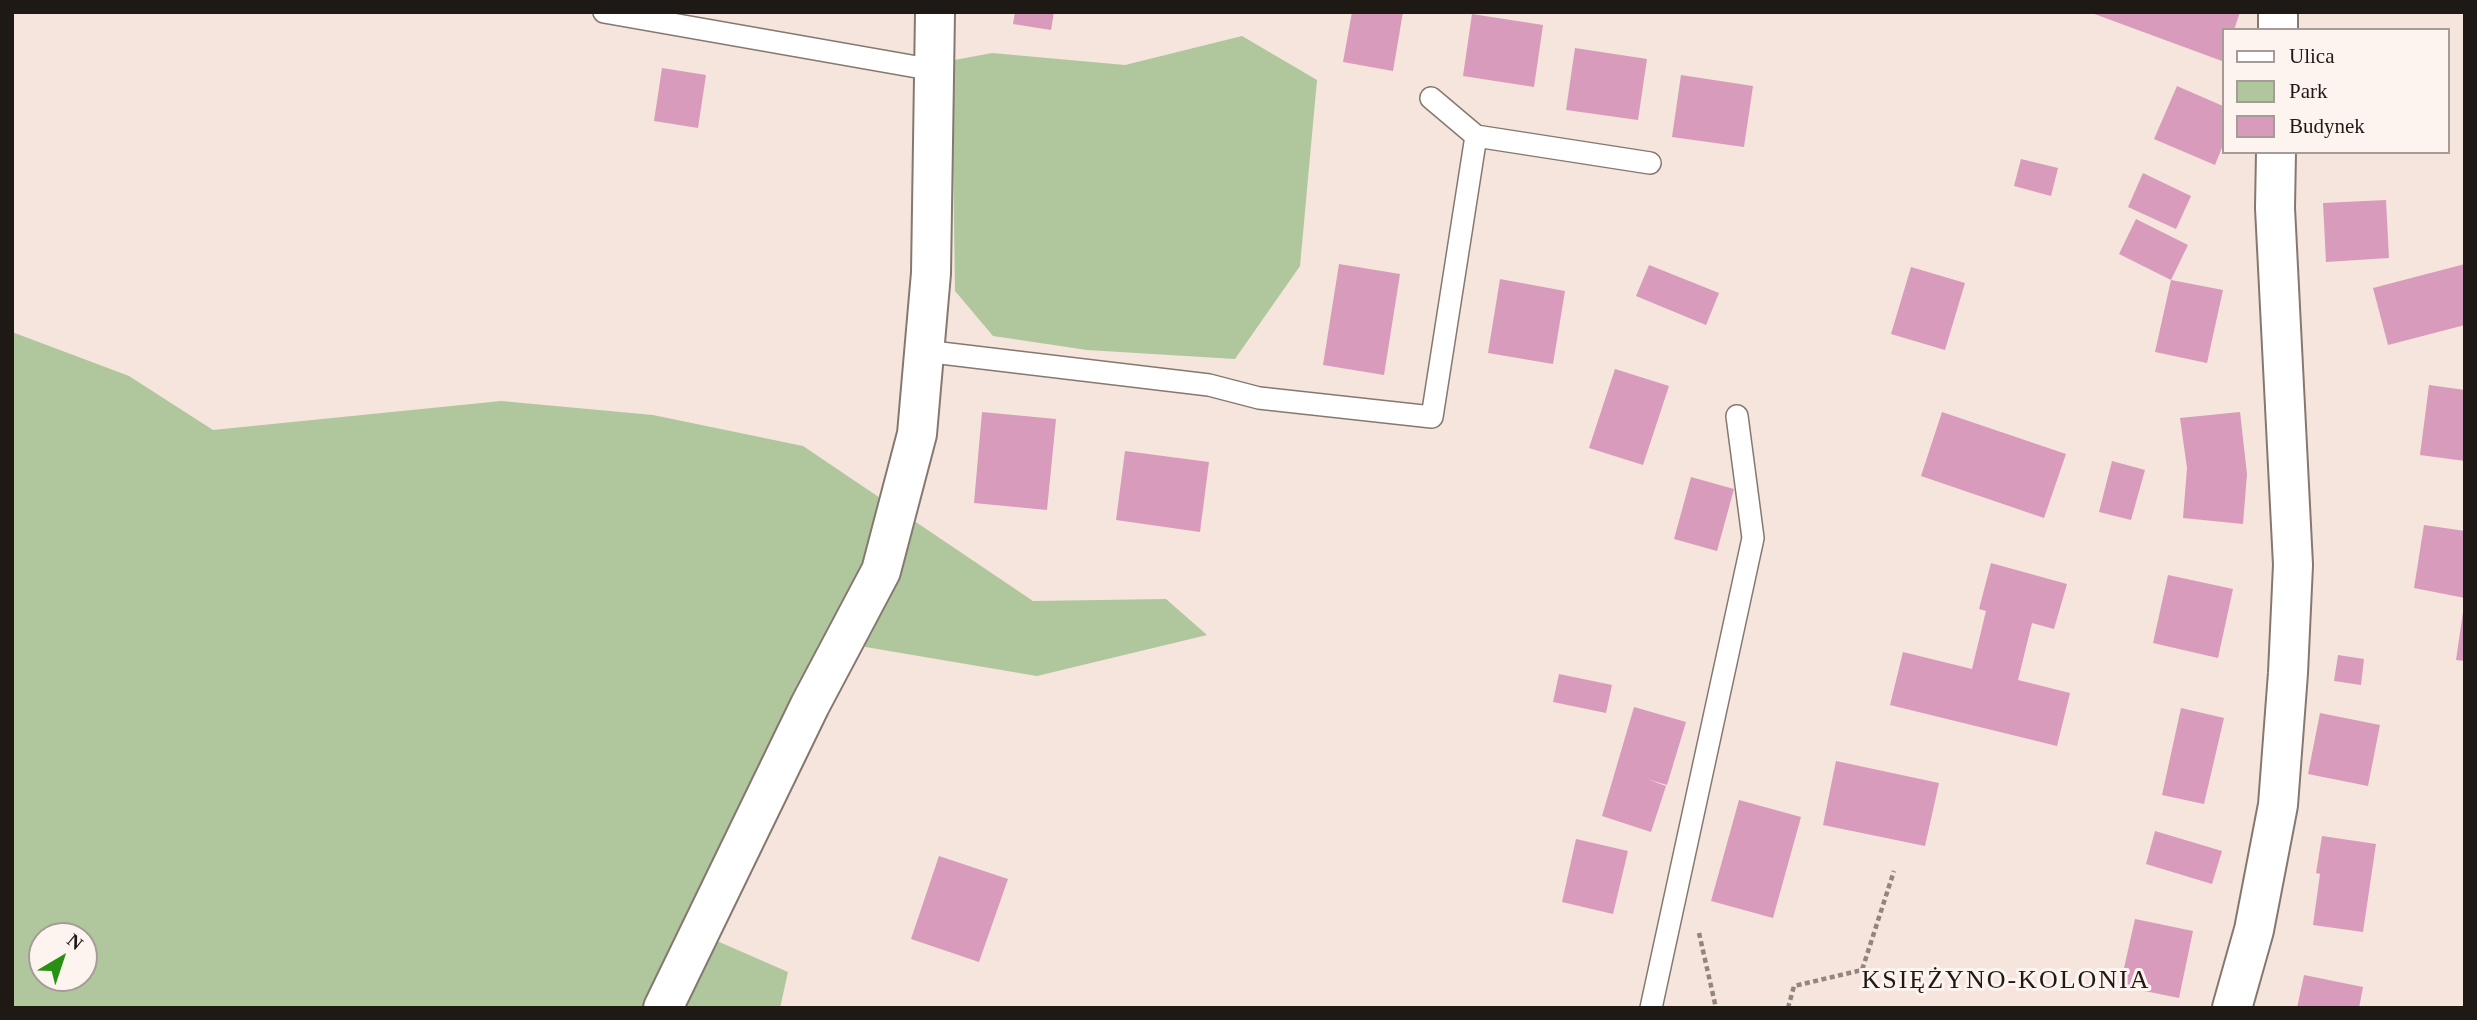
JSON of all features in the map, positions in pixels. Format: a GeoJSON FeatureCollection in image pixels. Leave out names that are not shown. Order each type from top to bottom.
{"type":"FeatureCollection","features":[{"type":"Feature","properties":{"kind":"street"},"geometry":{"type":"LineString","coordinates":[[663,1008],[810,705],[881,571],[917,434],[932,273],[934,12]]}},
{"type":"Feature","properties":{"kind":"street"},"geometry":{"type":"LineString","coordinates":[[2232,1008],[2254,930],[2278,805],[2290,633],[2293,565],[2275,208],[2276,154]]}},
{"type":"Feature","properties":{"kind":"lane"},"geometry":{"type":"LineString","coordinates":[[604,12],[934,70]]}},
{"type":"Feature","properties":{"kind":"lane"},"geometry":{"type":"LineString","coordinates":[[1431,98],[1476,136],[1650,163]]}},
{"type":"Feature","properties":{"kind":"lane"},"geometry":{"type":"LineString","coordinates":[[924,351],[1209,386],[1259,398],[1432,417],[1476,136]]}},
{"type":"Feature","properties":{"kind":"lane"},"geometry":{"type":"LineString","coordinates":[[1651,1008],[1753,538],[1737,416]]}},
{"type":"Feature","properties":{"kind":"path"},"geometry":{"type":"LineString","coordinates":[[1788,1008],[1794,986],[1862,970],[1894,871]]}},
{"type":"Feature","properties":{"kind":"path"},"geometry":{"type":"LineString","coordinates":[[1699,931],[1716,1008]]}},
{"type":"Feature","properties":{"kind":"green space"},"geometry":{"type":"Polygon","coordinates":[[[1242,36],[1317,80],[1300,266],[1235,359],[1087,350],[993,336],[955,291],[949,61],[992,53],[1125,65],[1242,36]]]}},
{"type":"Feature","properties":{"kind":"green space"},"geometry":{"type":"Polygon","coordinates":[[[12,332],[129,376],[213,430],[501,401],[653,415],[803,446],[1033,601],[1166,599],[1207,635],[1037,676],[824,640],[685,927],[788,972],[780,1008],[12,1008],[12,332]]]}},
{"type":"Feature","properties":{"kind":"building"},"geometry":{"type":"Polygon","coordinates":[[[1015,12],[1054,12],[1051,30],[1013,24],[1015,12]]]}},
{"type":"Feature","properties":{"kind":"building"},"geometry":{"type":"Polygon","coordinates":[[[1352,12],[1403,12],[1393,71],[1343,62],[1352,12]]]}},
{"type":"Feature","properties":{"kind":"building"},"geometry":{"type":"Polygon","coordinates":[[[2089,12],[2240,12],[2235,28],[2222,28],[2222,61],[2089,12]]]}},
{"type":"Feature","properties":{"kind":"building"},"geometry":{"type":"Polygon","coordinates":[[[1472,14],[1543,25],[1534,87],[1463,76],[1472,14]]]}},
{"type":"Feature","properties":{"kind":"building"},"geometry":{"type":"Polygon","coordinates":[[[1575,48],[1647,59],[1638,120],[1566,110],[1575,48]]]}},
{"type":"Feature","properties":{"kind":"building"},"geometry":{"type":"Polygon","coordinates":[[[662,68],[706,75],[698,128],[654,121],[662,68]]]}},
{"type":"Feature","properties":{"kind":"building"},"geometry":{"type":"Polygon","coordinates":[[[1681,75],[1753,86],[1744,147],[1672,137],[1681,75]]]}},
{"type":"Feature","properties":{"kind":"building"},"geometry":{"type":"Polygon","coordinates":[[[2177,86],[2222,106],[2222,148],[2215,165],[2154,139],[2177,86]]]}},
{"type":"Feature","properties":{"kind":"building"},"geometry":{"type":"Polygon","coordinates":[[[2021,159],[2058,168],[2051,196],[2014,186],[2021,159]]]}},
{"type":"Feature","properties":{"kind":"building"},"geometry":{"type":"Polygon","coordinates":[[[2143,173],[2191,196],[2176,229],[2128,207],[2143,173]]]}},
{"type":"Feature","properties":{"kind":"building"},"geometry":{"type":"Polygon","coordinates":[[[2386,200],[2389,258],[2326,262],[2323,203],[2386,200]]]}},
{"type":"Feature","properties":{"kind":"building"},"geometry":{"type":"Polygon","coordinates":[[[2136,219],[2188,245],[2171,280],[2119,254],[2136,219]]]}},
{"type":"Feature","properties":{"kind":"building"},"geometry":{"type":"Polygon","coordinates":[[[1339,264],[1400,274],[1384,375],[1323,365],[1339,264]]]}},
{"type":"Feature","properties":{"kind":"building"},"geometry":{"type":"Polygon","coordinates":[[[2465,264],[2465,325],[2388,345],[2373,288],[2465,264]]]}},
{"type":"Feature","properties":{"kind":"building"},"geometry":{"type":"Polygon","coordinates":[[[1649,265],[1719,293],[1706,325],[1636,296],[1649,265]]]}},
{"type":"Feature","properties":{"kind":"building"},"geometry":{"type":"Polygon","coordinates":[[[1911,267],[1965,283],[1945,350],[1891,334],[1911,267]]]}},
{"type":"Feature","properties":{"kind":"building"},"geometry":{"type":"Polygon","coordinates":[[[1500,279],[1565,291],[1553,364],[1488,353],[1500,279]]]}},
{"type":"Feature","properties":{"kind":"building"},"geometry":{"type":"Polygon","coordinates":[[[2171,280],[2223,290],[2207,363],[2155,352],[2171,280]]]}},
{"type":"Feature","properties":{"kind":"building"},"geometry":{"type":"Polygon","coordinates":[[[1615,369],[1669,386],[1643,465],[1589,448],[1615,369]]]}},
{"type":"Feature","properties":{"kind":"building"},"geometry":{"type":"Polygon","coordinates":[[[2429,385],[2465,390],[2465,461],[2420,455],[2429,385]]]}},
{"type":"Feature","properties":{"kind":"building"},"geometry":{"type":"Polygon","coordinates":[[[982,412],[1056,419],[1047,510],[974,503],[982,412]]]}},
{"type":"Feature","properties":{"kind":"building"},"geometry":{"type":"Polygon","coordinates":[[[1942,412],[2066,454],[2044,518],[1921,476],[1942,412]]]}},
{"type":"Feature","properties":{"kind":"building"},"geometry":{"type":"Polygon","coordinates":[[[2240,412],[2247,474],[2243,524],[2183,518],[2187,468],[2180,418],[2240,412]]]}},
{"type":"Feature","properties":{"kind":"building"},"geometry":{"type":"Polygon","coordinates":[[[1125,451],[1209,462],[1200,532],[1116,520],[1125,451]]]}},
{"type":"Feature","properties":{"kind":"building"},"geometry":{"type":"Polygon","coordinates":[[[2112,461],[2145,470],[2131,520],[2099,512],[2112,461]]]}},
{"type":"Feature","properties":{"kind":"building"},"geometry":{"type":"Polygon","coordinates":[[[1691,477],[1734,489],[1717,551],[1674,539],[1691,477]]]}},
{"type":"Feature","properties":{"kind":"building"},"geometry":{"type":"Polygon","coordinates":[[[2424,525],[2465,531],[2465,598],[2414,588],[2424,525]]]}},
{"type":"Feature","properties":{"kind":"building"},"geometry":{"type":"Polygon","coordinates":[[[1991,563],[2067,584],[2054,629],[2032,623],[2018,680],[2070,693],[2057,746],[1890,705],[1903,652],[1972,669],[1986,611],[1979,609],[1991,563]]]}},
{"type":"Feature","properties":{"kind":"building"},"geometry":{"type":"Polygon","coordinates":[[[2168,575],[2233,589],[2218,658],[2153,643],[2168,575]]]}},
{"type":"Feature","properties":{"kind":"building"},"geometry":{"type":"Polygon","coordinates":[[[2465,612],[2465,661],[2456,660],[2465,612]]]}},
{"type":"Feature","properties":{"kind":"building"},"geometry":{"type":"Polygon","coordinates":[[[2338,655],[2364,659],[2361,685],[2334,681],[2338,655]]]}},
{"type":"Feature","properties":{"kind":"building"},"geometry":{"type":"Polygon","coordinates":[[[1559,674],[1612,685],[1606,713],[1553,702],[1559,674]]]}},
{"type":"Feature","properties":{"kind":"building"},"geometry":{"type":"Polygon","coordinates":[[[1634,707],[1686,722],[1667,785],[1647,779],[1666,786],[1651,832],[1602,816],[1634,707]]]}},
{"type":"Feature","properties":{"kind":"building"},"geometry":{"type":"Polygon","coordinates":[[[2181,708],[2224,718],[2204,804],[2162,795],[2181,708]]]}},
{"type":"Feature","properties":{"kind":"building"},"geometry":{"type":"Polygon","coordinates":[[[2320,713],[2380,725],[2368,786],[2308,774],[2320,713]]]}},
{"type":"Feature","properties":{"kind":"building"},"geometry":{"type":"Polygon","coordinates":[[[1836,761],[1939,783],[1925,846],[1823,825],[1836,761]]]}},
{"type":"Feature","properties":{"kind":"building"},"geometry":{"type":"Polygon","coordinates":[[[1739,800],[1801,817],[1773,918],[1711,901],[1739,800]]]}},
{"type":"Feature","properties":{"kind":"building"},"geometry":{"type":"Polygon","coordinates":[[[2155,831],[2222,851],[2212,884],[2146,864],[2155,831]]]}},
{"type":"Feature","properties":{"kind":"building"},"geometry":{"type":"Polygon","coordinates":[[[2322,836],[2376,844],[2363,932],[2313,925],[2320,874],[2316,873],[2322,836]]]}},
{"type":"Feature","properties":{"kind":"building"},"geometry":{"type":"Polygon","coordinates":[[[1576,839],[1628,851],[1613,914],[1562,902],[1576,839]]]}},
{"type":"Feature","properties":{"kind":"building"},"geometry":{"type":"Polygon","coordinates":[[[939,856],[1008,879],[979,962],[911,939],[939,856]]]}},
{"type":"Feature","properties":{"kind":"building"},"geometry":{"type":"Polygon","coordinates":[[[2135,919],[2193,931],[2179,998],[2120,986],[2135,919]]]}},
{"type":"Feature","properties":{"kind":"building"},"geometry":{"type":"Polygon","coordinates":[[[2304,975],[2363,987],[2359,1008],[2297,1008],[2304,975]]]}},
{"type":"Feature","properties":{"kind":"district","name":"KSIĘŻYNO-KOLONIA"},"geometry":{"type":"Point","coordinates":[2006,981]}}]}
